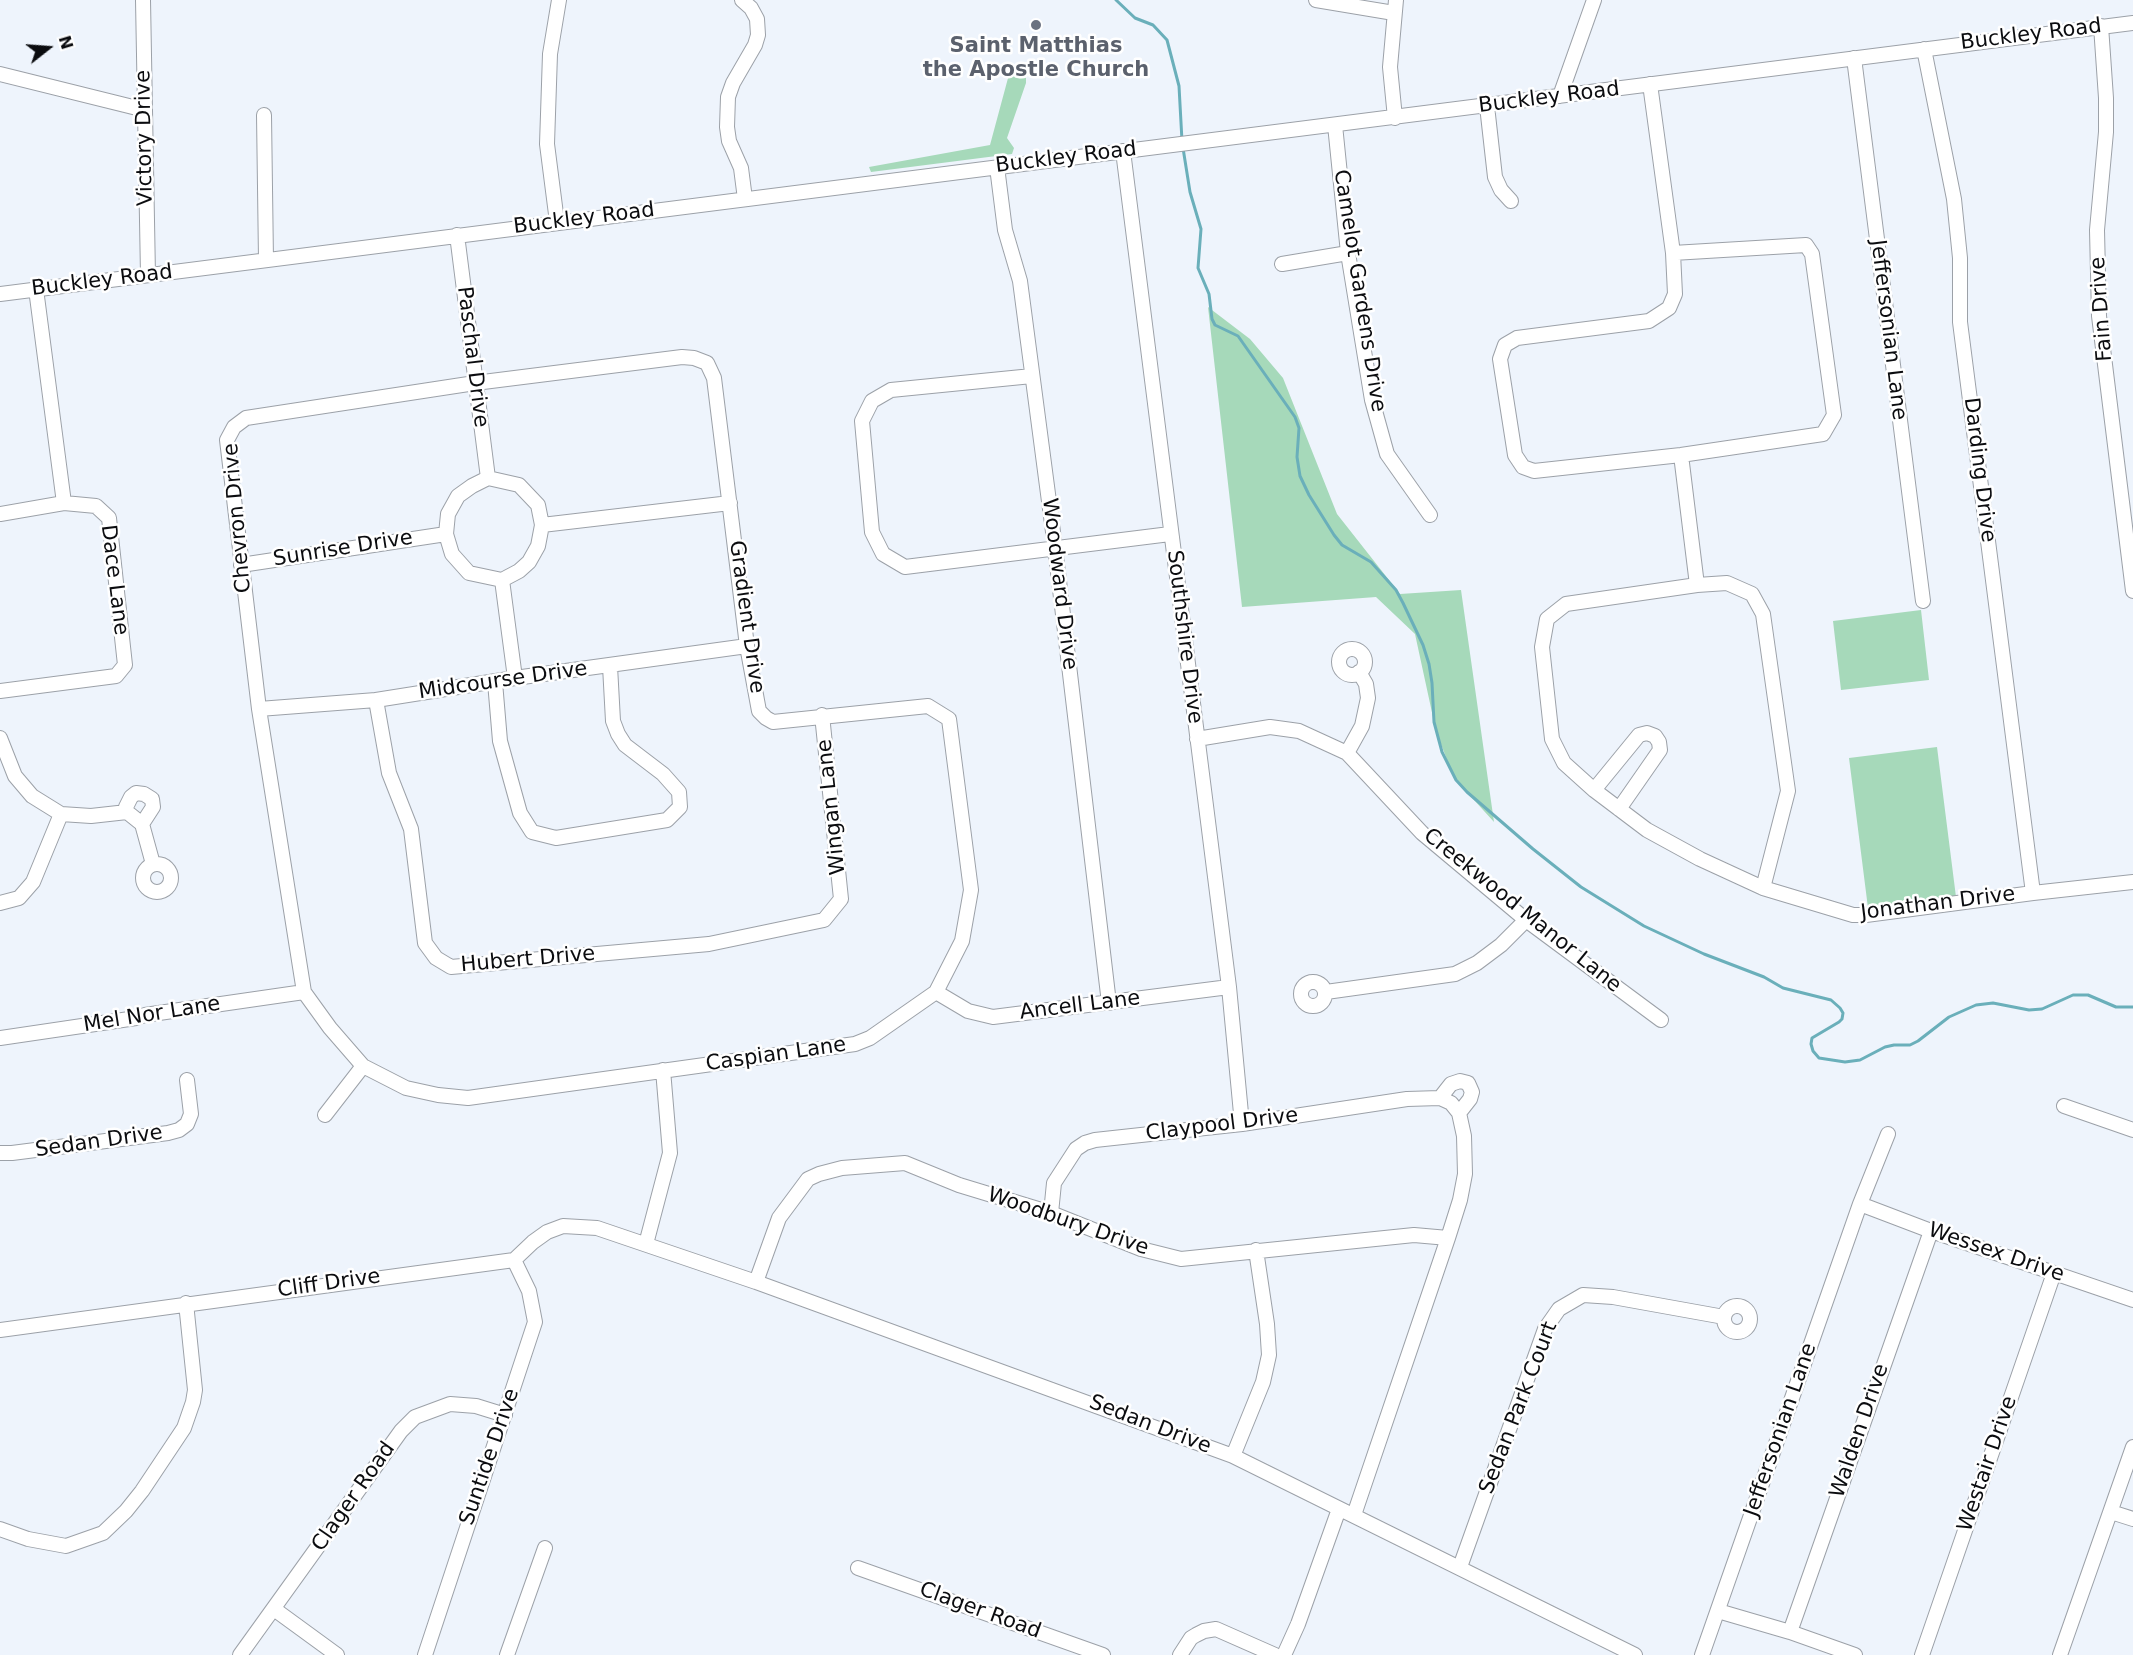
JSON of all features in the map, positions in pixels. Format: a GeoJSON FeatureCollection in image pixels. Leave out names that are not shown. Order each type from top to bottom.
{"type":"FeatureCollection","features":[{"type":"Feature","properties":{"kind":"street","name":"Victory Drive"},"geometry":{"type":"LineString","coordinates":[[143,0],[147,275]]}},
{"type":"Feature","properties":{"kind":"street"},"geometry":{"type":"LineString","coordinates":[[557,222],[547,144],[550,54],[559,0]]}},
{"type":"Feature","properties":{"kind":"street"},"geometry":{"type":"LineString","coordinates":[[742,0],[751,8],[757,19],[759,34],[733,83],[728,97],[727,119],[729,141],[741,168],[745,199]]}},
{"type":"Feature","properties":{"kind":"street"},"geometry":{"type":"LineString","coordinates":[[1316,0],[1395,7],[1390,67],[1395,118]]}},
{"type":"Feature","properties":{"kind":"street"},"geometry":{"type":"LineString","coordinates":[[1560,96],[1594,0]]}},
{"type":"Feature","properties":{"kind":"street","name":"Buckley Road"},"geometry":{"type":"LineString","coordinates":[[0,294],[1395,118],[2133,22]]}},
{"type":"Feature","properties":{"kind":"street","name":"Fain Drive"},"geometry":{"type":"LineString","coordinates":[[2101,26],[2106,132],[2097,230],[2099,316],[2133,591]]}},
{"type":"Feature","properties":{"kind":"street","name":"Darding Drive"},"geometry":{"type":"LineString","coordinates":[[1924,49],[1954,199],[1960,258],[1960,322],[2033,893]]}},
{"type":"Feature","properties":{"kind":"street","name":"Jeffersonian Lane"},"geometry":{"type":"LineString","coordinates":[[1854,58],[1923,601]]}},
{"type":"Feature","properties":{"kind":"street"},"geometry":{"type":"LineString","coordinates":[[0,74],[145,110]]}},
{"type":"Feature","properties":{"kind":"street"},"geometry":{"type":"LineString","coordinates":[[1650,84],[1673,253],[1675,294],[1669,308],[1660,316],[1649,321],[1517,338],[1505,345],[1500,359],[1515,455],[1523,467],[1534,471],[1681,456],[1822,434],[1834,416],[1812,254],[1806,244],[1673,253]]}},
{"type":"Feature","properties":{"kind":"street"},"geometry":{"type":"LineString","coordinates":[[1486,106],[1495,177],[1501,190],[1511,201]]}},
{"type":"Feature","properties":{"kind":"street"},"geometry":{"type":"LineString","coordinates":[[264,115],[266,260]]}},
{"type":"Feature","properties":{"kind":"street","name":"Camelot Gardens Drive"},"geometry":{"type":"LineString","coordinates":[[1335,125],[1348,253],[1372,400],[1387,454],[1430,515]]}},
{"type":"Feature","properties":{"kind":"street","name":"Southshire Drive"},"geometry":{"type":"LineString","coordinates":[[1123,151],[1229,987],[1242,1124]]}},
{"type":"Feature","properties":{"kind":"street","name":"Woodward Drive"},"geometry":{"type":"LineString","coordinates":[[997,167],[1005,230],[1020,281],[1109,1003]]}},
{"type":"Feature","properties":{"kind":"street","name":"Paschal Drive"},"geometry":{"type":"LineString","coordinates":[[457,235],[488,478]]}},
{"type":"Feature","properties":{"kind":"street"},"geometry":{"type":"LineString","coordinates":[[1282,264],[1348,253]]}},
{"type":"Feature","properties":{"kind":"street"},"geometry":{"type":"LineString","coordinates":[[36,289],[64,502]]}},
{"type":"Feature","properties":{"kind":"street","name":"Chevron Drive"},"geometry":{"type":"LineString","coordinates":[[363,1066],[330,1028],[304,992],[259,710],[227,440],[234,427],[246,418],[475,384],[682,357],[694,358],[707,363]]}},
{"type":"Feature","properties":{"kind":"street","name":"Gradient Drive"},"geometry":{"type":"LineString","coordinates":[[707,363],[714,378],[747,646],[759,711],[773,722],[928,706],[949,719]]}},
{"type":"Feature","properties":{"kind":"street"},"geometry":{"type":"LineString","coordinates":[[1032,376],[891,390],[872,401],[862,421],[872,532],[882,554],[905,567],[1170,534]]}},
{"type":"Feature","properties":{"kind":"street"},"geometry":{"type":"LineString","coordinates":[[1681,456],[1697,585]]}},
{"type":"Feature","properties":{"kind":"street"},"geometry":{"type":"LineString","coordinates":[[488,478],[519,485],[538,505],[542,525],[538,546],[529,562],[519,571],[502,580],[469,573],[452,554],[446,534],[448,514],[458,496],[488,478]]}},
{"type":"Feature","properties":{"kind":"street","name":"Dace Lane"},"geometry":{"type":"LineString","coordinates":[[0,514],[64,502],[96,506],[109,518],[125,665],[116,676],[0,691]]}},
{"type":"Feature","properties":{"kind":"street"},"geometry":{"type":"LineString","coordinates":[[542,525],[730,503]]}},
{"type":"Feature","properties":{"kind":"street","name":"Sunrise Drive"},"geometry":{"type":"LineString","coordinates":[[241,565],[446,534]]}},
{"type":"Feature","properties":{"kind":"street"},"geometry":{"type":"LineString","coordinates":[[502,580],[515,678]]}},
{"type":"Feature","properties":{"kind":"street","name":"Jonathan Drive"},"geometry":{"type":"LineString","coordinates":[[1763,888],[1788,791],[1763,614],[1752,594],[1727,583],[1697,585],[1566,604],[1547,619],[1542,647],[1552,739],[1564,763],[1594,790],[1647,830],[1700,859],[1763,888],[1853,915],[2133,882]]}},
{"type":"Feature","properties":{"kind":"street","name":"Midcourse Drive"},"geometry":{"type":"LineString","coordinates":[[259,710],[376,700],[747,646]]}},
{"type":"Feature","properties":{"kind":"street"},"geometry":{"type":"LineString","coordinates":[[495,682],[500,741],[520,813],[532,832],[556,838],[667,820],[680,807],[679,792],[663,774],[625,745],[618,734],[613,721],[610,666]]}},
{"type":"Feature","properties":{"kind":"street"},"geometry":{"type":"LineString","coordinates":[[1347,753],[1362,726],[1368,698],[1366,684],[1359,672]]}},
{"type":"Feature","properties":{"kind":"street","name":"Hubert Drive"},"geometry":{"type":"LineString","coordinates":[[376,700],[389,773],[411,829],[425,943],[436,958],[451,967],[709,944],[824,920],[841,899]]}},
{"type":"Feature","properties":{"kind":"street","name":"Wingan Lane"},"geometry":{"type":"LineString","coordinates":[[822,716],[841,899]]}},
{"type":"Feature","properties":{"kind":"street","name":"Caspian Lane"},"geometry":{"type":"LineString","coordinates":[[363,1066],[406,1088],[438,1095],[468,1098],[855,1044],[870,1038],[936,992],[962,941],[971,890],[949,719]]}},
{"type":"Feature","properties":{"kind":"street","name":"Creekwood Manor Lane"},"geometry":{"type":"LineString","coordinates":[[1197,739],[1270,727],[1299,731],[1347,753],[1422,833],[1526,920],[1661,1020]]}},
{"type":"Feature","properties":{"kind":"street"},"geometry":{"type":"LineString","coordinates":[[1594,790],[1639,735],[1655,736],[1660,750],[1619,809]]}},
{"type":"Feature","properties":{"kind":"street"},"geometry":{"type":"LineString","coordinates":[[0,738],[15,776],[32,796],[61,814],[91,816],[127,813]]}},
{"type":"Feature","properties":{"kind":"street"},"geometry":{"type":"LineString","coordinates":[[142,825],[153,807],[152,799],[136,792],[130,797],[126,807],[127,813],[142,825],[153,864]]}},
{"type":"Feature","properties":{"kind":"street"},"geometry":{"type":"LineString","coordinates":[[0,903],[20,898],[33,882],[61,814]]}},
{"type":"Feature","properties":{"kind":"street"},"geometry":{"type":"LineString","coordinates":[[1326,992],[1455,974],[1477,963],[1501,945],[1526,920]]}},
{"type":"Feature","properties":{"kind":"street","name":"Ancell Lane"},"geometry":{"type":"LineString","coordinates":[[936,992],[968,1011],[993,1017],[1229,987]]}},
{"type":"Feature","properties":{"kind":"street","name":"Mel Nor Lane"},"geometry":{"type":"LineString","coordinates":[[0,1038],[304,992]]}},
{"type":"Feature","properties":{"kind":"street"},"geometry":{"type":"LineString","coordinates":[[325,1115],[363,1066]]}},
{"type":"Feature","properties":{"kind":"street"},"geometry":{"type":"LineString","coordinates":[[514,1260],[540,1237],[563,1227],[597,1228],[646,1244],[670,1153],[663,1071]]}},
{"type":"Feature","properties":{"kind":"street","name":"Sedan Drive"},"geometry":{"type":"LineString","coordinates":[[0,1153],[12,1154],[179,1130],[187,1124],[191,1114],[187,1080]]}},
{"type":"Feature","properties":{"kind":"street"},"geometry":{"type":"LineString","coordinates":[[1354,1515],[1448,1238],[1465,1174],[1464,1136],[1460,1113],[1451,1103],[1440,1098],[1451,1084],[1460,1081],[1468,1083],[1472,1092],[1460,1113]]}},
{"type":"Feature","properties":{"kind":"street","name":"Claypool Drive"},"geometry":{"type":"LineString","coordinates":[[1051,1213],[1054,1183],[1076,1149],[1095,1140],[1242,1124],[1407,1099],[1440,1098]]}},
{"type":"Feature","properties":{"kind":"street"},"geometry":{"type":"LineString","coordinates":[[2064,1106],[2133,1130]]}},
{"type":"Feature","properties":{"kind":"street","name":"Jeffersonian Lane"},"geometry":{"type":"LineString","coordinates":[[1702,1655],[1860,1204],[1888,1134]]}},
{"type":"Feature","properties":{"kind":"street","name":"Woodbury Drive"},"geometry":{"type":"LineString","coordinates":[[756,1282],[779,1218],[808,1179],[831,1170],[905,1163],[959,1185],[1051,1213],[1141,1249],[1181,1259],[1414,1235],[1448,1238]]}},
{"type":"Feature","properties":{"kind":"street","name":"Wessex Drive"},"geometry":{"type":"LineString","coordinates":[[1860,1204],[1931,1231],[2133,1300]]}},
{"type":"Feature","properties":{"kind":"street","name":"Walden Drive"},"geometry":{"type":"LineString","coordinates":[[1790,1632],[1931,1231]]}},
{"type":"Feature","properties":{"kind":"street","name":"Sedan Drive"},"geometry":{"type":"LineString","coordinates":[[646,1244],[1233,1456],[1635,1655]]}},
{"type":"Feature","properties":{"kind":"street"},"geometry":{"type":"LineString","coordinates":[[1233,1456],[1263,1382],[1269,1355],[1267,1324],[1256,1250]]}},
{"type":"Feature","properties":{"kind":"street","name":"Cliff Drive"},"geometry":{"type":"LineString","coordinates":[[0,1330],[514,1260]]}},
{"type":"Feature","properties":{"kind":"street","name":"Suntide Drive"},"geometry":{"type":"LineString","coordinates":[[424,1655],[535,1322],[530,1291],[514,1260]]}},
{"type":"Feature","properties":{"kind":"street","name":"Westair Drive"},"geometry":{"type":"LineString","coordinates":[[1922,1655],[2054,1274]]}},
{"type":"Feature","properties":{"kind":"street","name":"Sedan Park Court"},"geometry":{"type":"LineString","coordinates":[[1460,1567],[1545,1329],[1559,1308],[1583,1295],[1613,1297],[1724,1317]]}},
{"type":"Feature","properties":{"kind":"street"},"geometry":{"type":"LineString","coordinates":[[0,1529],[28,1539],[66,1545],[103,1533],[126,1511],[184,1428],[193,1402],[195,1390],[186,1303]]}},
{"type":"Feature","properties":{"kind":"street","name":"Clager Road"},"geometry":{"type":"LineString","coordinates":[[240,1655],[401,1431],[415,1417],[450,1404],[476,1406],[505,1415]]}},
{"type":"Feature","properties":{"kind":"street"},"geometry":{"type":"LineString","coordinates":[[2060,1655],[2133,1447]]}},
{"type":"Feature","properties":{"kind":"street"},"geometry":{"type":"LineString","coordinates":[[1284,1655],[1298,1624],[1339,1509]]}},
{"type":"Feature","properties":{"kind":"street"},"geometry":{"type":"LineString","coordinates":[[2111,1512],[2133,1519]]}},
{"type":"Feature","properties":{"kind":"street"},"geometry":{"type":"LineString","coordinates":[[507,1655],[545,1548]]}},
{"type":"Feature","properties":{"kind":"street","name":"Clager Road"},"geometry":{"type":"LineString","coordinates":[[858,1568],[1103,1655]]}},
{"type":"Feature","properties":{"kind":"street"},"geometry":{"type":"LineString","coordinates":[[274,1609],[337,1655]]}},
{"type":"Feature","properties":{"kind":"street"},"geometry":{"type":"LineString","coordinates":[[1718,1611],[1790,1632],[1855,1655]]}},
{"type":"Feature","properties":{"kind":"street"},"geometry":{"type":"LineString","coordinates":[[1180,1655],[1191,1638],[1204,1630],[1216,1629],[1275,1655]]}},
{"type":"Feature","properties":{"kind":"green space"},"geometry":{"type":"Polygon","coordinates":[[[1011,67],[1026,78],[1007,138],[1014,148],[1012,154],[871,172],[869,167],[990,145],[1011,67]]]}},
{"type":"Feature","properties":{"kind":"green space"},"geometry":{"type":"Polygon","coordinates":[[[1208,307],[1250,339],[1283,378],[1337,514],[1400,594],[1461,590],[1494,822],[1454,778],[1436,731],[1415,634],[1376,597],[1242,607],[1208,307]]]}},
{"type":"Feature","properties":{"kind":"green space"},"geometry":{"type":"Polygon","coordinates":[[[1921,610],[1929,680],[1841,690],[1833,621],[1921,610]]]}},
{"type":"Feature","properties":{"kind":"green space"},"geometry":{"type":"Polygon","coordinates":[[[1937,747],[1956,897],[1868,908],[1849,758],[1937,747]]]}},
{"type":"Feature","properties":{"kind":"waterway"},"geometry":{"type":"LineString","coordinates":[[1116,0],[1135,18],[1153,25],[1167,40],[1179,86],[1182,141]]}},
{"type":"Feature","properties":{"kind":"waterway"},"geometry":{"type":"LineString","coordinates":[[1183,148],[1190,192],[1201,229],[1198,268],[1209,294],[1212,319],[1215,325],[1238,336],[1295,417],[1299,428],[1297,457],[1300,476],[1334,535],[1342,545],[1371,562],[1396,590],[1423,645],[1429,664],[1434,722],[1442,752],[1456,780],[1467,792],[1581,887],[1644,926],[1704,954],[1764,977],[1783,988],[1831,1000],[1843,1013],[1842,1019],[1812,1038],[1813,1051],[1819,1058],[1845,1062],[1860,1060],[1885,1047],[1910,1045],[1949,1017],[1976,1005],[1993,1003],[2029,1010],[2042,1009],[2073,995],[2088,995],[2116,1007],[2133,1007]]}},
{"type":"Feature","properties":{"kind":"place","name":"Saint Matthias the Apostle Church"},"geometry":{"type":"Point","coordinates":[1036,25]}}]}
